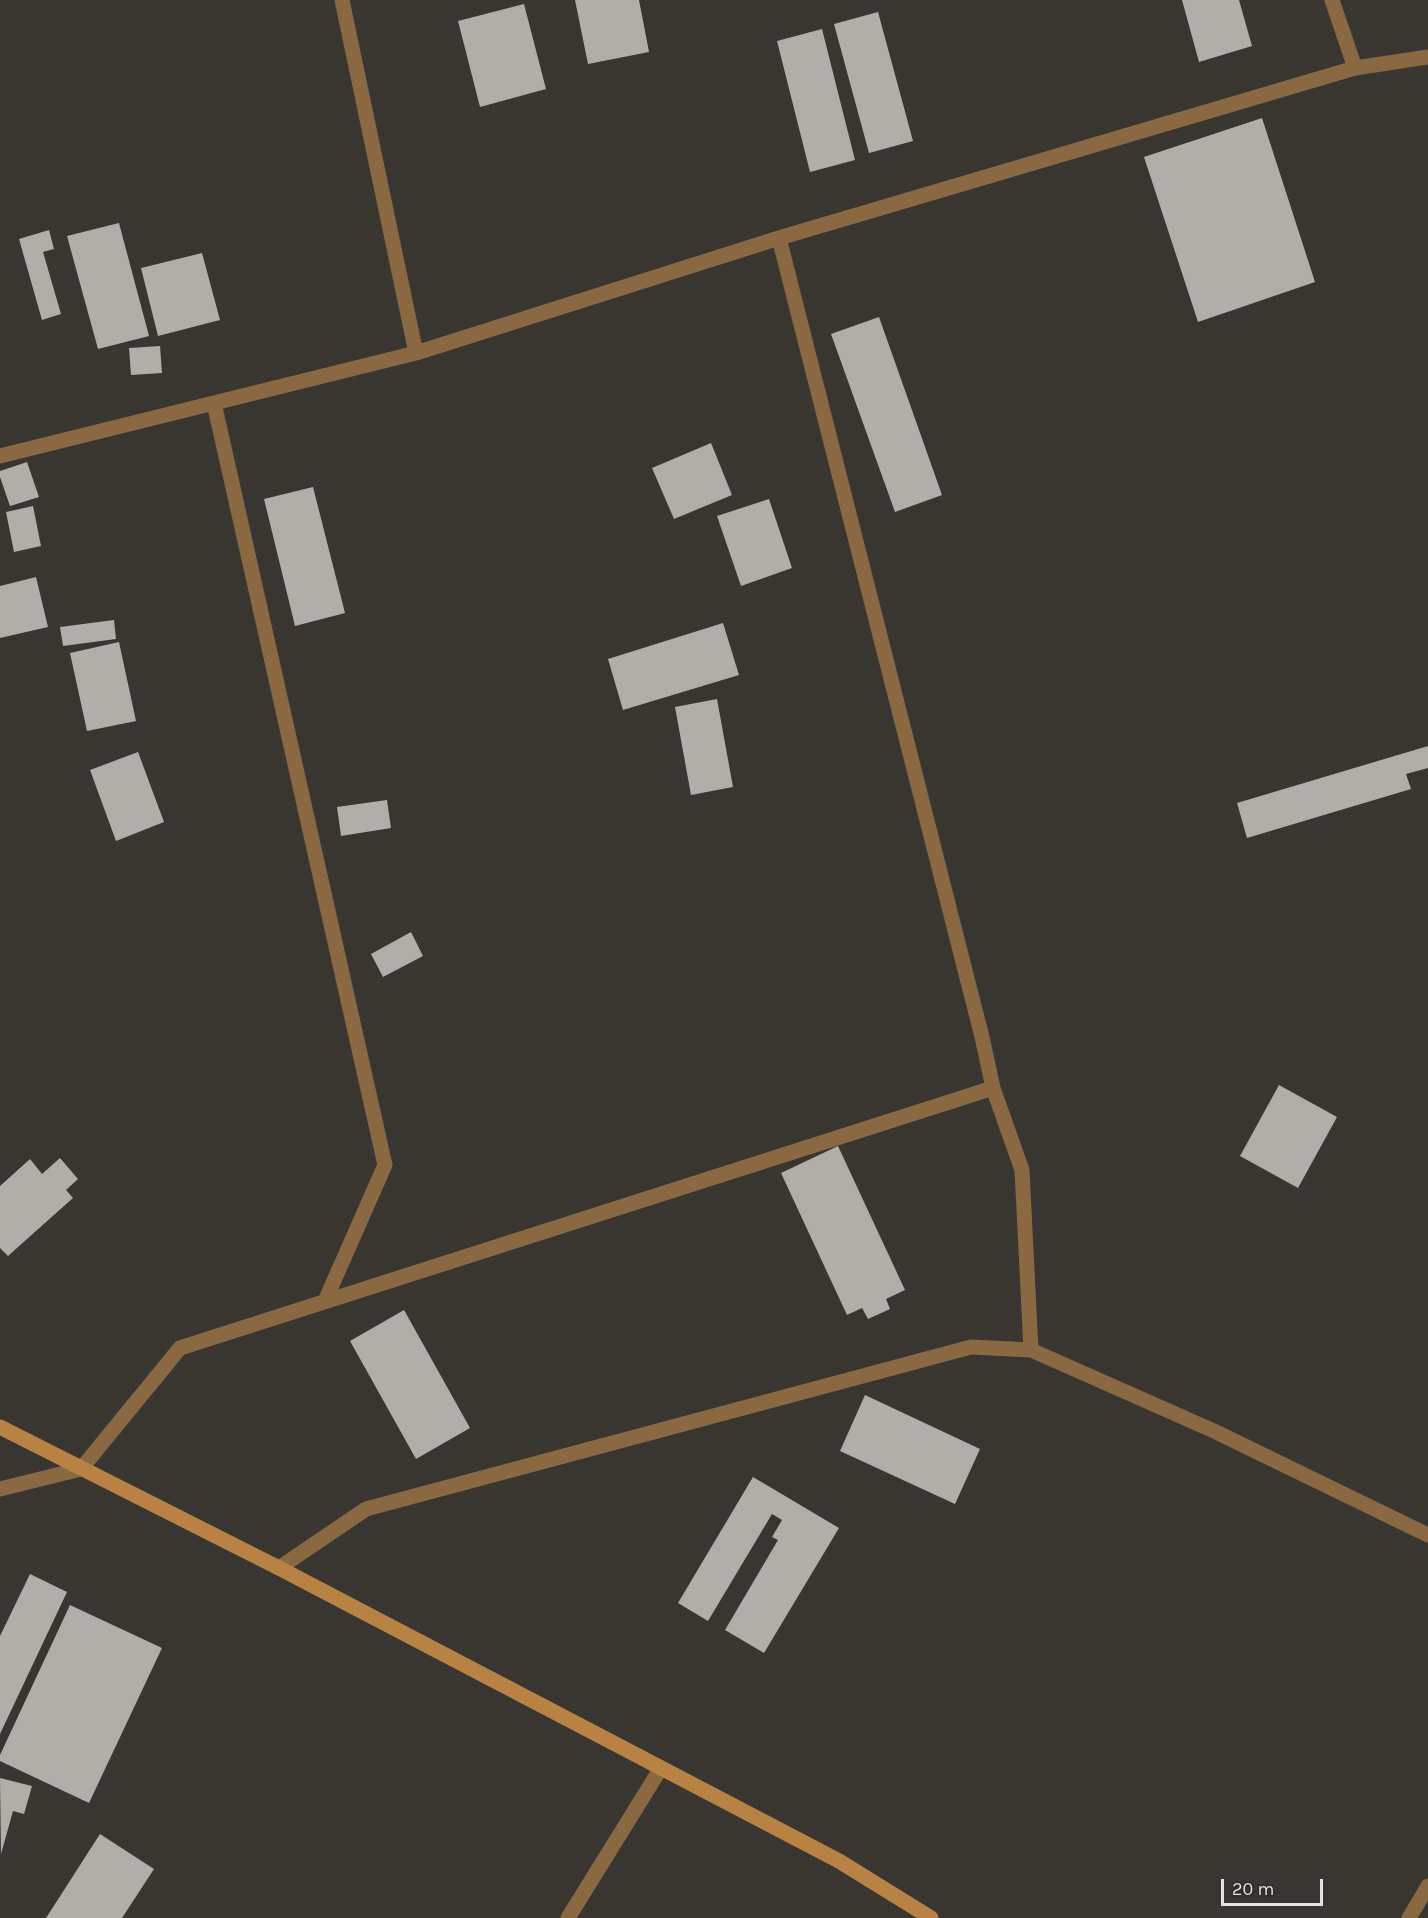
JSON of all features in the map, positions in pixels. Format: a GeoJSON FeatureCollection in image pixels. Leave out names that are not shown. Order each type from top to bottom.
{"type":"FeatureCollection","features":[{"type":"Feature","properties":{"kind":"street"},"geometry":{"type":"LineString","coordinates":[[342,0],[416,352]]}},
{"type":"Feature","properties":{"kind":"street"},"geometry":{"type":"LineString","coordinates":[[1332,0],[1355,68]]}},
{"type":"Feature","properties":{"kind":"street"},"geometry":{"type":"LineString","coordinates":[[0,456],[416,352],[779,238],[1355,68],[1428,57]]}},
{"type":"Feature","properties":{"kind":"street"},"geometry":{"type":"LineString","coordinates":[[779,238],[993,1088],[1022,1170],[1031,1350]]}},
{"type":"Feature","properties":{"kind":"street"},"geometry":{"type":"LineString","coordinates":[[214,403],[385,1166],[325,1301]]}},
{"type":"Feature","properties":{"kind":"street"},"geometry":{"type":"LineString","coordinates":[[0,1489],[81,1469],[180,1348],[993,1088]]}},
{"type":"Feature","properties":{"kind":"street"},"geometry":{"type":"LineString","coordinates":[[279,1568],[366,1509],[971,1347],[1031,1350],[1214,1431],[1428,1535]]}},
{"type":"Feature","properties":{"kind":"street"},"geometry":{"type":"LineString","coordinates":[[0,1427],[279,1568],[839,1861],[931,1918]]}},
{"type":"Feature","properties":{"kind":"street"},"geometry":{"type":"LineString","coordinates":[[568,1918],[661,1768]]}},
{"type":"Feature","properties":{"kind":"street"},"geometry":{"type":"LineString","coordinates":[[1409,1918],[1428,1886]]}},
{"type":"Feature","properties":{"kind":"building"},"geometry":{"type":"Polygon","coordinates":[[[575,0],[639,0],[649,52],[588,64],[575,0]]]}},
{"type":"Feature","properties":{"kind":"building"},"geometry":{"type":"Polygon","coordinates":[[[1182,0],[1239,0],[1252,46],[1199,62],[1182,0]]]}},
{"type":"Feature","properties":{"kind":"building"},"geometry":{"type":"Polygon","coordinates":[[[524,4],[546,89],[480,107],[458,21],[524,4]]]}},
{"type":"Feature","properties":{"kind":"building"},"geometry":{"type":"Polygon","coordinates":[[[878,12],[913,141],[869,153],[834,24],[878,12]]]}},
{"type":"Feature","properties":{"kind":"building"},"geometry":{"type":"Polygon","coordinates":[[[822,29],[855,160],[810,172],[777,41],[822,29]]]}},
{"type":"Feature","properties":{"kind":"building"},"geometry":{"type":"Polygon","coordinates":[[[1262,118],[1315,282],[1198,322],[1144,157],[1262,118]]]}},
{"type":"Feature","properties":{"kind":"building"},"geometry":{"type":"Polygon","coordinates":[[[119,223],[149,336],[98,349],[67,236],[119,223]]]}},
{"type":"Feature","properties":{"kind":"building"},"geometry":{"type":"Polygon","coordinates":[[[49,230],[54,249],[43,252],[61,314],[42,320],[19,239],[49,230]]]}},
{"type":"Feature","properties":{"kind":"building"},"geometry":{"type":"Polygon","coordinates":[[[202,253],[220,320],[158,336],[141,268],[202,253]]]}},
{"type":"Feature","properties":{"kind":"building"},"geometry":{"type":"Polygon","coordinates":[[[879,317],[942,495],[895,512],[831,334],[879,317]]]}},
{"type":"Feature","properties":{"kind":"building"},"geometry":{"type":"Polygon","coordinates":[[[160,346],[162,373],[131,375],[129,348],[160,346]]]}},
{"type":"Feature","properties":{"kind":"building"},"geometry":{"type":"Polygon","coordinates":[[[711,443],[732,495],[674,519],[652,468],[711,443]]]}},
{"type":"Feature","properties":{"kind":"building"},"geometry":{"type":"Polygon","coordinates":[[[27,462],[39,497],[10,506],[0,471],[27,462]]]}},
{"type":"Feature","properties":{"kind":"building"},"geometry":{"type":"Polygon","coordinates":[[[313,487],[345,613],[295,626],[264,499],[313,487]]]}},
{"type":"Feature","properties":{"kind":"building"},"geometry":{"type":"Polygon","coordinates":[[[769,499],[792,568],[741,586],[717,516],[769,499]]]}},
{"type":"Feature","properties":{"kind":"building"},"geometry":{"type":"Polygon","coordinates":[[[33,506],[41,546],[14,552],[6,512],[33,506]]]}},
{"type":"Feature","properties":{"kind":"building"},"geometry":{"type":"Polygon","coordinates":[[[36,577],[48,627],[0,638],[0,586],[36,577]]]}},
{"type":"Feature","properties":{"kind":"building"},"geometry":{"type":"Polygon","coordinates":[[[114,620],[116,639],[63,646],[60,627],[114,620]]]}},
{"type":"Feature","properties":{"kind":"building"},"geometry":{"type":"Polygon","coordinates":[[[723,623],[739,675],[623,710],[608,659],[723,623]]]}},
{"type":"Feature","properties":{"kind":"building"},"geometry":{"type":"Polygon","coordinates":[[[119,642],[136,721],[87,731],[70,653],[119,642]]]}},
{"type":"Feature","properties":{"kind":"building"},"geometry":{"type":"Polygon","coordinates":[[[717,699],[733,787],[691,795],[675,707],[717,699]]]}},
{"type":"Feature","properties":{"kind":"building"},"geometry":{"type":"Polygon","coordinates":[[[1428,746],[1428,768],[1406,774],[1411,789],[1247,838],[1237,803],[1428,746]]]}},
{"type":"Feature","properties":{"kind":"building"},"geometry":{"type":"Polygon","coordinates":[[[138,752],[164,822],[116,841],[90,770],[138,752]]]}},
{"type":"Feature","properties":{"kind":"building"},"geometry":{"type":"Polygon","coordinates":[[[387,800],[391,828],[341,836],[337,807],[387,800]]]}},
{"type":"Feature","properties":{"kind":"building"},"geometry":{"type":"Polygon","coordinates":[[[411,932],[423,956],[383,977],[371,954],[411,932]]]}},
{"type":"Feature","properties":{"kind":"building"},"geometry":{"type":"Polygon","coordinates":[[[1279,1085],[1337,1117],[1298,1188],[1240,1156],[1279,1085]]]}},
{"type":"Feature","properties":{"kind":"building"},"geometry":{"type":"Polygon","coordinates":[[[838,1146],[905,1290],[886,1299],[890,1309],[868,1319],[862,1308],[847,1315],[781,1173],[838,1146]]]}},
{"type":"Feature","properties":{"kind":"building"},"geometry":{"type":"Polygon","coordinates":[[[60,1158],[78,1179],[66,1190],[73,1198],[8,1256],[0,1248],[0,1186],[30,1159],[42,1174],[60,1158]]]}},
{"type":"Feature","properties":{"kind":"building"},"geometry":{"type":"Polygon","coordinates":[[[404,1310],[470,1428],[416,1459],[350,1341],[404,1310]]]}},
{"type":"Feature","properties":{"kind":"building"},"geometry":{"type":"Polygon","coordinates":[[[865,1395],[980,1449],[955,1504],[840,1451],[865,1395]]]}},
{"type":"Feature","properties":{"kind":"building"},"geometry":{"type":"Polygon","coordinates":[[[753,1477],[839,1528],[764,1653],[725,1630],[778,1540],[772,1537],[782,1520],[772,1514],[708,1621],[678,1603],[753,1477]]]}},
{"type":"Feature","properties":{"kind":"building"},"geometry":{"type":"Polygon","coordinates":[[[30,1574],[67,1592],[0,1734],[0,1636],[30,1574]]]}},
{"type":"Feature","properties":{"kind":"building"},"geometry":{"type":"Polygon","coordinates":[[[70,1605],[162,1648],[89,1803],[0,1761],[0,1755],[70,1605]]]}},
{"type":"Feature","properties":{"kind":"building"},"geometry":{"type":"Polygon","coordinates":[[[0,1778],[32,1786],[24,1814],[13,1811],[1,1854],[0,1778]]]}},
{"type":"Feature","properties":{"kind":"building"},"geometry":{"type":"Polygon","coordinates":[[[100,1834],[154,1869],[122,1918],[46,1918],[100,1834]]]}}]}
